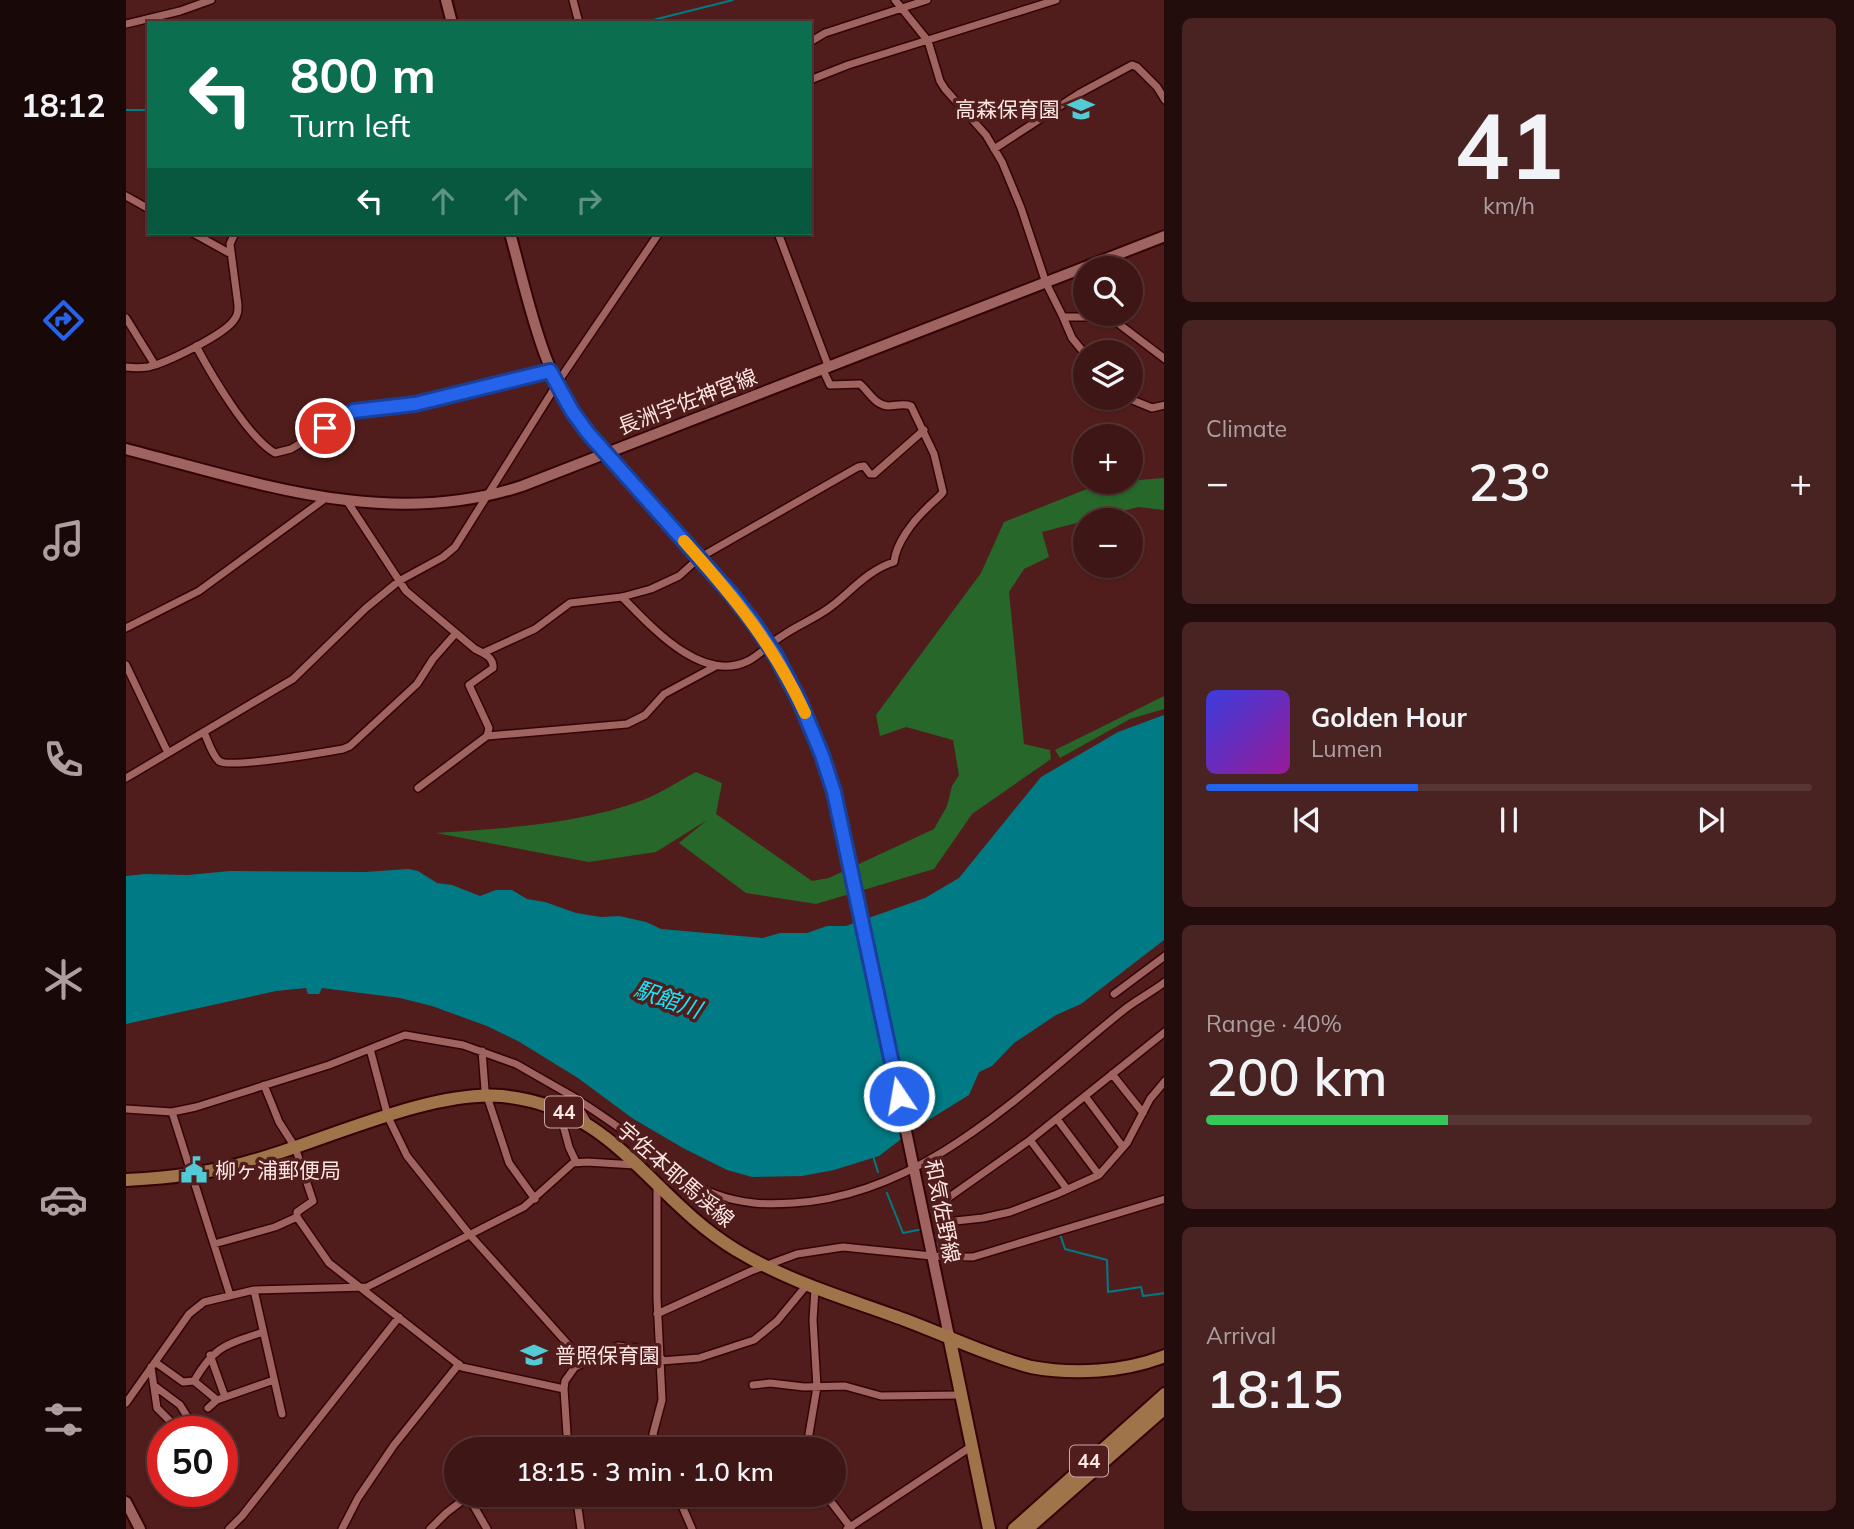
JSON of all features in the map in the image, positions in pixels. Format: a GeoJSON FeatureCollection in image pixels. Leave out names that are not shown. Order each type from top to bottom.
{"type":"FeatureCollection","features":[{"type":"Feature","properties":{"kind":"main road"},"geometry":{"type":"LineString","coordinates":[[446,0],[451,21]]}},
{"type":"Feature","properties":{"kind":"main road","name":"和気佐野線"},"geometry":{"type":"LineString","coordinates":[[511,235],[550,371],[557,385],[581,424],[739,603],[793,687],[822,755],[839,811],[949,1336]]}},
{"type":"Feature","properties":{"kind":"main road","name":"長洲宇佐神宮線"},"geometry":{"type":"LineString","coordinates":[[126,449],[347,501],[422,504],[485,496],[522,486],[1164,236]]}},
{"type":"Feature","properties":{"kind":"main road","name":"宇佐本耶馬渓線"},"geometry":{"type":"LineString","coordinates":[[126,1180],[192,1174],[248,1162],[388,1116],[453,1099],[486,1096],[520,1099],[559,1110],[590,1125],[616,1144],[692,1217],[723,1241],[765,1266],[811,1287],[1013,1362],[1051,1370],[1102,1369],[1146,1362],[1164,1356]]}},
{"type":"Feature","properties":{"kind":"main road"},"geometry":{"type":"LineString","coordinates":[[949,1336],[989,1529]]}},
{"type":"Feature","properties":{"kind":"main road","name":"44"},"geometry":{"type":"LineString","coordinates":[[1014,1529],[1164,1394]]}},
{"type":"Feature","properties":{"kind":"main road","name":"44"},"geometry":{"type":"LineString","coordinates":[[1027,1529],[1164,1408]]}},
{"type":"Feature","properties":{"kind":"main road"},"geometry":{"type":"LineString","coordinates":[[126,1502],[140,1529]]}},
{"type":"Feature","properties":{"kind":"street"},"geometry":{"type":"LineString","coordinates":[[126,24],[180,11],[211,0]]}},
{"type":"Feature","properties":{"kind":"street"},"geometry":{"type":"LineString","coordinates":[[573,0],[578,21]]}},
{"type":"Feature","properties":{"kind":"street"},"geometry":{"type":"LineString","coordinates":[[895,0],[928,41],[945,89],[978,125],[1002,162],[1021,208],[1046,283],[1074,340]]}},
{"type":"Feature","properties":{"kind":"street"},"geometry":{"type":"LineString","coordinates":[[812,41],[825,33],[927,0]]}},
{"type":"Feature","properties":{"kind":"street"},"geometry":{"type":"LineString","coordinates":[[812,79],[848,65],[1056,0]]}},
{"type":"Feature","properties":{"kind":"street"},"geometry":{"type":"LineString","coordinates":[[994,149],[1080,93],[1132,65],[1137,66],[1157,87],[1164,100]]}},
{"type":"Feature","properties":{"kind":"street"},"geometry":{"type":"LineString","coordinates":[[126,196],[147,208]]}},
{"type":"Feature","properties":{"kind":"street"},"geometry":{"type":"LineString","coordinates":[[197,235],[231,254]]}},
{"type":"Feature","properties":{"kind":"street"},"geometry":{"type":"LineString","coordinates":[[126,367],[155,365],[196,346],[228,327],[237,317],[230,239],[233,235]]}},
{"type":"Feature","properties":{"kind":"street"},"geometry":{"type":"LineString","coordinates":[[126,778],[293,678],[366,608],[400,581],[443,557],[455,547],[557,385],[658,235]]}},
{"type":"Feature","properties":{"kind":"street"},"geometry":{"type":"LineString","coordinates":[[418,788],[487,736],[627,724],[645,715],[664,694],[716,666],[746,662],[768,645],[823,613],[877,569],[894,562],[895,550],[924,510],[943,492],[934,454],[925,430],[911,406],[884,405],[860,384],[830,385],[779,235]]}},
{"type":"Feature","properties":{"kind":"street"},"geometry":{"type":"LineString","coordinates":[[1063,317],[1093,317],[1115,321],[1164,359]]}},
{"type":"Feature","properties":{"kind":"street"},"geometry":{"type":"LineString","coordinates":[[126,318],[155,365]]}},
{"type":"Feature","properties":{"kind":"street"},"geometry":{"type":"LineString","coordinates":[[196,346],[213,379],[234,409],[264,445],[275,453],[291,449],[354,411],[415,404],[550,371]]}},
{"type":"Feature","properties":{"kind":"street"},"geometry":{"type":"LineString","coordinates":[[1143,404],[1152,408],[1164,405]]}},
{"type":"Feature","properties":{"kind":"street"},"geometry":{"type":"LineString","coordinates":[[485,652],[545,623],[570,603],[622,597],[661,585],[687,570],[699,558],[858,467],[863,466],[870,474],[874,474],[925,430]]}},
{"type":"Feature","properties":{"kind":"street"},"geometry":{"type":"LineString","coordinates":[[126,628],[199,591],[326,498]]}},
{"type":"Feature","properties":{"kind":"street"},"geometry":{"type":"LineString","coordinates":[[347,501],[415,601],[475,649],[485,652],[494,664],[494,668],[469,685],[489,728],[487,736]]}},
{"type":"Feature","properties":{"kind":"street"},"geometry":{"type":"LineString","coordinates":[[622,597],[669,642],[694,658],[716,666]]}},
{"type":"Feature","properties":{"kind":"street"},"geometry":{"type":"LineString","coordinates":[[204,732],[217,758],[224,763],[343,750],[417,684],[433,659],[456,633]]}},
{"type":"Feature","properties":{"kind":"street"},"geometry":{"type":"LineString","coordinates":[[126,665],[168,753]]}},
{"type":"Feature","properties":{"kind":"street"},"geometry":{"type":"LineString","coordinates":[[1114,994],[1164,956]]}},
{"type":"Feature","properties":{"kind":"street"},"geometry":{"type":"LineString","coordinates":[[126,1109],[172,1112],[196,1107],[329,1065],[405,1035],[445,1041],[516,1064],[572,1096],[688,1180],[713,1193],[757,1205],[832,1198],[864,1190],[914,1166],[981,1126],[1127,1007],[1164,982]]}},
{"type":"Feature","properties":{"kind":"street"},"geometry":{"type":"LineString","coordinates":[[953,1258],[941,1203],[1058,1119],[1164,1032]]}},
{"type":"Feature","properties":{"kind":"street"},"geometry":{"type":"LineString","coordinates":[[370,1049],[388,1116],[407,1156],[470,1236],[583,1361]]}},
{"type":"Feature","properties":{"kind":"street"},"geometry":{"type":"LineString","coordinates":[[482,1051],[486,1096],[509,1163],[535,1199]]}},
{"type":"Feature","properties":{"kind":"street"},"geometry":{"type":"LineString","coordinates":[[1112,1074],[1143,1113]]}},
{"type":"Feature","properties":{"kind":"street"},"geometry":{"type":"LineString","coordinates":[[946,1222],[1010,1212],[1099,1175],[1123,1147],[1164,1080]]}},
{"type":"Feature","properties":{"kind":"street"},"geometry":{"type":"LineString","coordinates":[[264,1085],[279,1122],[295,1147],[313,1201],[297,1212],[297,1217],[329,1263],[465,1368],[564,1389]]}},
{"type":"Feature","properties":{"kind":"street"},"geometry":{"type":"LineString","coordinates":[[572,1096],[590,1125]]}},
{"type":"Feature","properties":{"kind":"street"},"geometry":{"type":"LineString","coordinates":[[1085,1096],[1123,1147]]}},
{"type":"Feature","properties":{"kind":"street"},"geometry":{"type":"LineString","coordinates":[[559,1110],[566,1139],[576,1162]]}},
{"type":"Feature","properties":{"kind":"street"},"geometry":{"type":"LineString","coordinates":[[172,1112],[230,1295]]}},
{"type":"Feature","properties":{"kind":"street"},"geometry":{"type":"LineString","coordinates":[[1058,1119],[1099,1175]]}},
{"type":"Feature","properties":{"kind":"street"},"geometry":{"type":"LineString","coordinates":[[1030,1140],[1067,1189]]}},
{"type":"Feature","properties":{"kind":"street"},"geometry":{"type":"LineString","coordinates":[[126,1403],[193,1309],[204,1302],[254,1290],[362,1289],[470,1236],[535,1199],[576,1162],[638,1165]]}},
{"type":"Feature","properties":{"kind":"street"},"geometry":{"type":"LineString","coordinates":[[654,1437],[662,1400],[657,1314],[657,1185]]}},
{"type":"Feature","properties":{"kind":"street"},"geometry":{"type":"LineString","coordinates":[[657,1314],[797,1254],[842,1247],[953,1258],[973,1257],[1164,1199]]}},
{"type":"Feature","properties":{"kind":"street"},"geometry":{"type":"LineString","coordinates":[[214,1244],[265,1230],[297,1217]]}},
{"type":"Feature","properties":{"kind":"street"},"geometry":{"type":"LineString","coordinates":[[567,1437],[564,1389],[571,1371],[583,1361],[621,1345],[637,1348],[661,1360],[699,1358],[754,1340],[811,1287]]}},
{"type":"Feature","properties":{"kind":"street"},"geometry":{"type":"LineString","coordinates":[[809,1437],[817,1387],[811,1287]]}},
{"type":"Feature","properties":{"kind":"street"},"geometry":{"type":"LineString","coordinates":[[254,1290],[282,1414]]}},
{"type":"Feature","properties":{"kind":"street"},"geometry":{"type":"LineString","coordinates":[[229,1529],[399,1317]]}},
{"type":"Feature","properties":{"kind":"street"},"geometry":{"type":"LineString","coordinates":[[194,1381],[210,1355],[232,1343],[263,1332]]}},
{"type":"Feature","properties":{"kind":"street"},"geometry":{"type":"LineString","coordinates":[[210,1355],[221,1399]]}},
{"type":"Feature","properties":{"kind":"street"},"geometry":{"type":"LineString","coordinates":[[342,1529],[358,1498],[394,1445],[458,1364]]}},
{"type":"Feature","properties":{"kind":"street"},"geometry":{"type":"LineString","coordinates":[[153,1365],[183,1381],[194,1381],[221,1399]]}},
{"type":"Feature","properties":{"kind":"street"},"geometry":{"type":"LineString","coordinates":[[153,1365],[158,1408],[176,1427],[190,1421],[180,1405],[156,1387]]}},
{"type":"Feature","properties":{"kind":"street"},"geometry":{"type":"LineString","coordinates":[[208,1408],[221,1399],[274,1380]]}},
{"type":"Feature","properties":{"kind":"street"},"geometry":{"type":"LineString","coordinates":[[753,1385],[770,1383],[817,1387],[845,1386],[881,1396],[961,1395]]}},
{"type":"Feature","properties":{"kind":"street"},"geometry":{"type":"LineString","coordinates":[[835,1507],[850,1528],[972,1446]]}},
{"type":"Feature","properties":{"kind":"street"},"geometry":{"type":"LineString","coordinates":[[430,1529],[454,1507]]}},
{"type":"Feature","properties":{"kind":"street"},"geometry":{"type":"LineString","coordinates":[[476,1507],[487,1529]]}},
{"type":"Feature","properties":{"kind":"street"},"geometry":{"type":"LineString","coordinates":[[578,1507],[581,1529]]}},
{"type":"Feature","properties":{"kind":"street"},"geometry":{"type":"LineString","coordinates":[[683,1507],[692,1529]]}},
{"type":"Feature","properties":{"kind":"green space"},"geometry":{"type":"Polygon","coordinates":[[[1164,478],[1164,510],[1138,507],[1073,508],[1073,524],[1042,532],[1049,557],[1024,569],[1009,592],[1024,744],[1050,750],[1051,759],[972,814],[934,869],[816,904],[746,893],[679,843],[707,820],[656,852],[589,862],[436,833],[541,824],[592,815],[643,800],[696,772],[722,783],[716,814],[812,881],[829,878],[934,829],[947,806],[952,786],[959,775],[953,740],[906,727],[880,736],[876,715],[981,573],[1004,522],[1074,494],[1143,494],[1143,480],[1164,478]]]}},
{"type":"Feature","properties":{"kind":"green space"},"geometry":{"type":"Polygon","coordinates":[[[1164,696],[1164,709],[1130,719],[1060,758],[1055,750],[1164,696]]]}},
{"type":"Feature","properties":{"kind":"water","name":"駅館川"},"geometry":{"type":"Polygon","coordinates":[[[1164,715],[1164,940],[1081,1004],[1056,1015],[1014,1043],[992,1066],[979,1072],[969,1095],[917,1127],[879,1156],[834,1170],[802,1176],[752,1177],[727,1170],[632,1118],[578,1078],[518,1041],[487,1026],[432,1006],[400,998],[322,988],[319,994],[308,994],[306,988],[276,991],[126,1024],[126,876],[230,871],[365,872],[408,869],[418,871],[437,883],[452,885],[480,896],[496,890],[512,890],[527,899],[576,913],[601,917],[619,916],[646,922],[661,929],[763,938],[780,933],[807,933],[827,926],[846,926],[925,898],[959,878],[1041,777],[1118,732],[1164,715]]]}},
{"type":"Feature","properties":{"kind":"waterway"},"geometry":{"type":"LineString","coordinates":[[649,21],[733,0]]}},
{"type":"Feature","properties":{"kind":"waterway"},"geometry":{"type":"LineString","coordinates":[[126,110],[147,110]]}},
{"type":"Feature","properties":{"kind":"waterway"},"geometry":{"type":"LineString","coordinates":[[873,1156],[878,1172]]}},
{"type":"Feature","properties":{"kind":"waterway"},"geometry":{"type":"LineString","coordinates":[[887,1193],[903,1233],[923,1229]]}},
{"type":"Feature","properties":{"kind":"waterway"},"geometry":{"type":"LineString","coordinates":[[1060,1234],[1065,1249],[1107,1260],[1108,1292],[1141,1287],[1143,1296],[1164,1293]]}},
{"type":"Feature","properties":{"kind":"waterway"},"geometry":{"type":"LineString","coordinates":[[933,1238],[943,1254]]}},
{"type":"Feature","properties":{"kind":"waterway"},"geometry":{"type":"LineString","coordinates":[[946,1259],[955,1262],[971,1260]]}},
{"type":"Feature","properties":{"kind":"slow traffic"},"geometry":{"type":"LineString","coordinates":[[684,541],[753,622],[776,656],[805,713]]}},
{"type":"Feature","properties":{"kind":"place","name":"高森保育園"},"geometry":{"type":"Point","coordinates":[1081,109]}},
{"type":"Feature","properties":{"kind":"place","name":"柳ヶ浦郵便局"},"geometry":{"type":"Point","coordinates":[194,1170]}},
{"type":"Feature","properties":{"kind":"place","name":"普照保育園"},"geometry":{"type":"Point","coordinates":[534,1355]}},
{"type":"Feature","properties":{"kind":"route"},"geometry":{"type":"LineString","coordinates":[[325,428],[354,411],[415,404],[550,371],[572,411],[588,433],[746,612],[776,656],[800,702],[834,792],[899,1096]]}}]}
